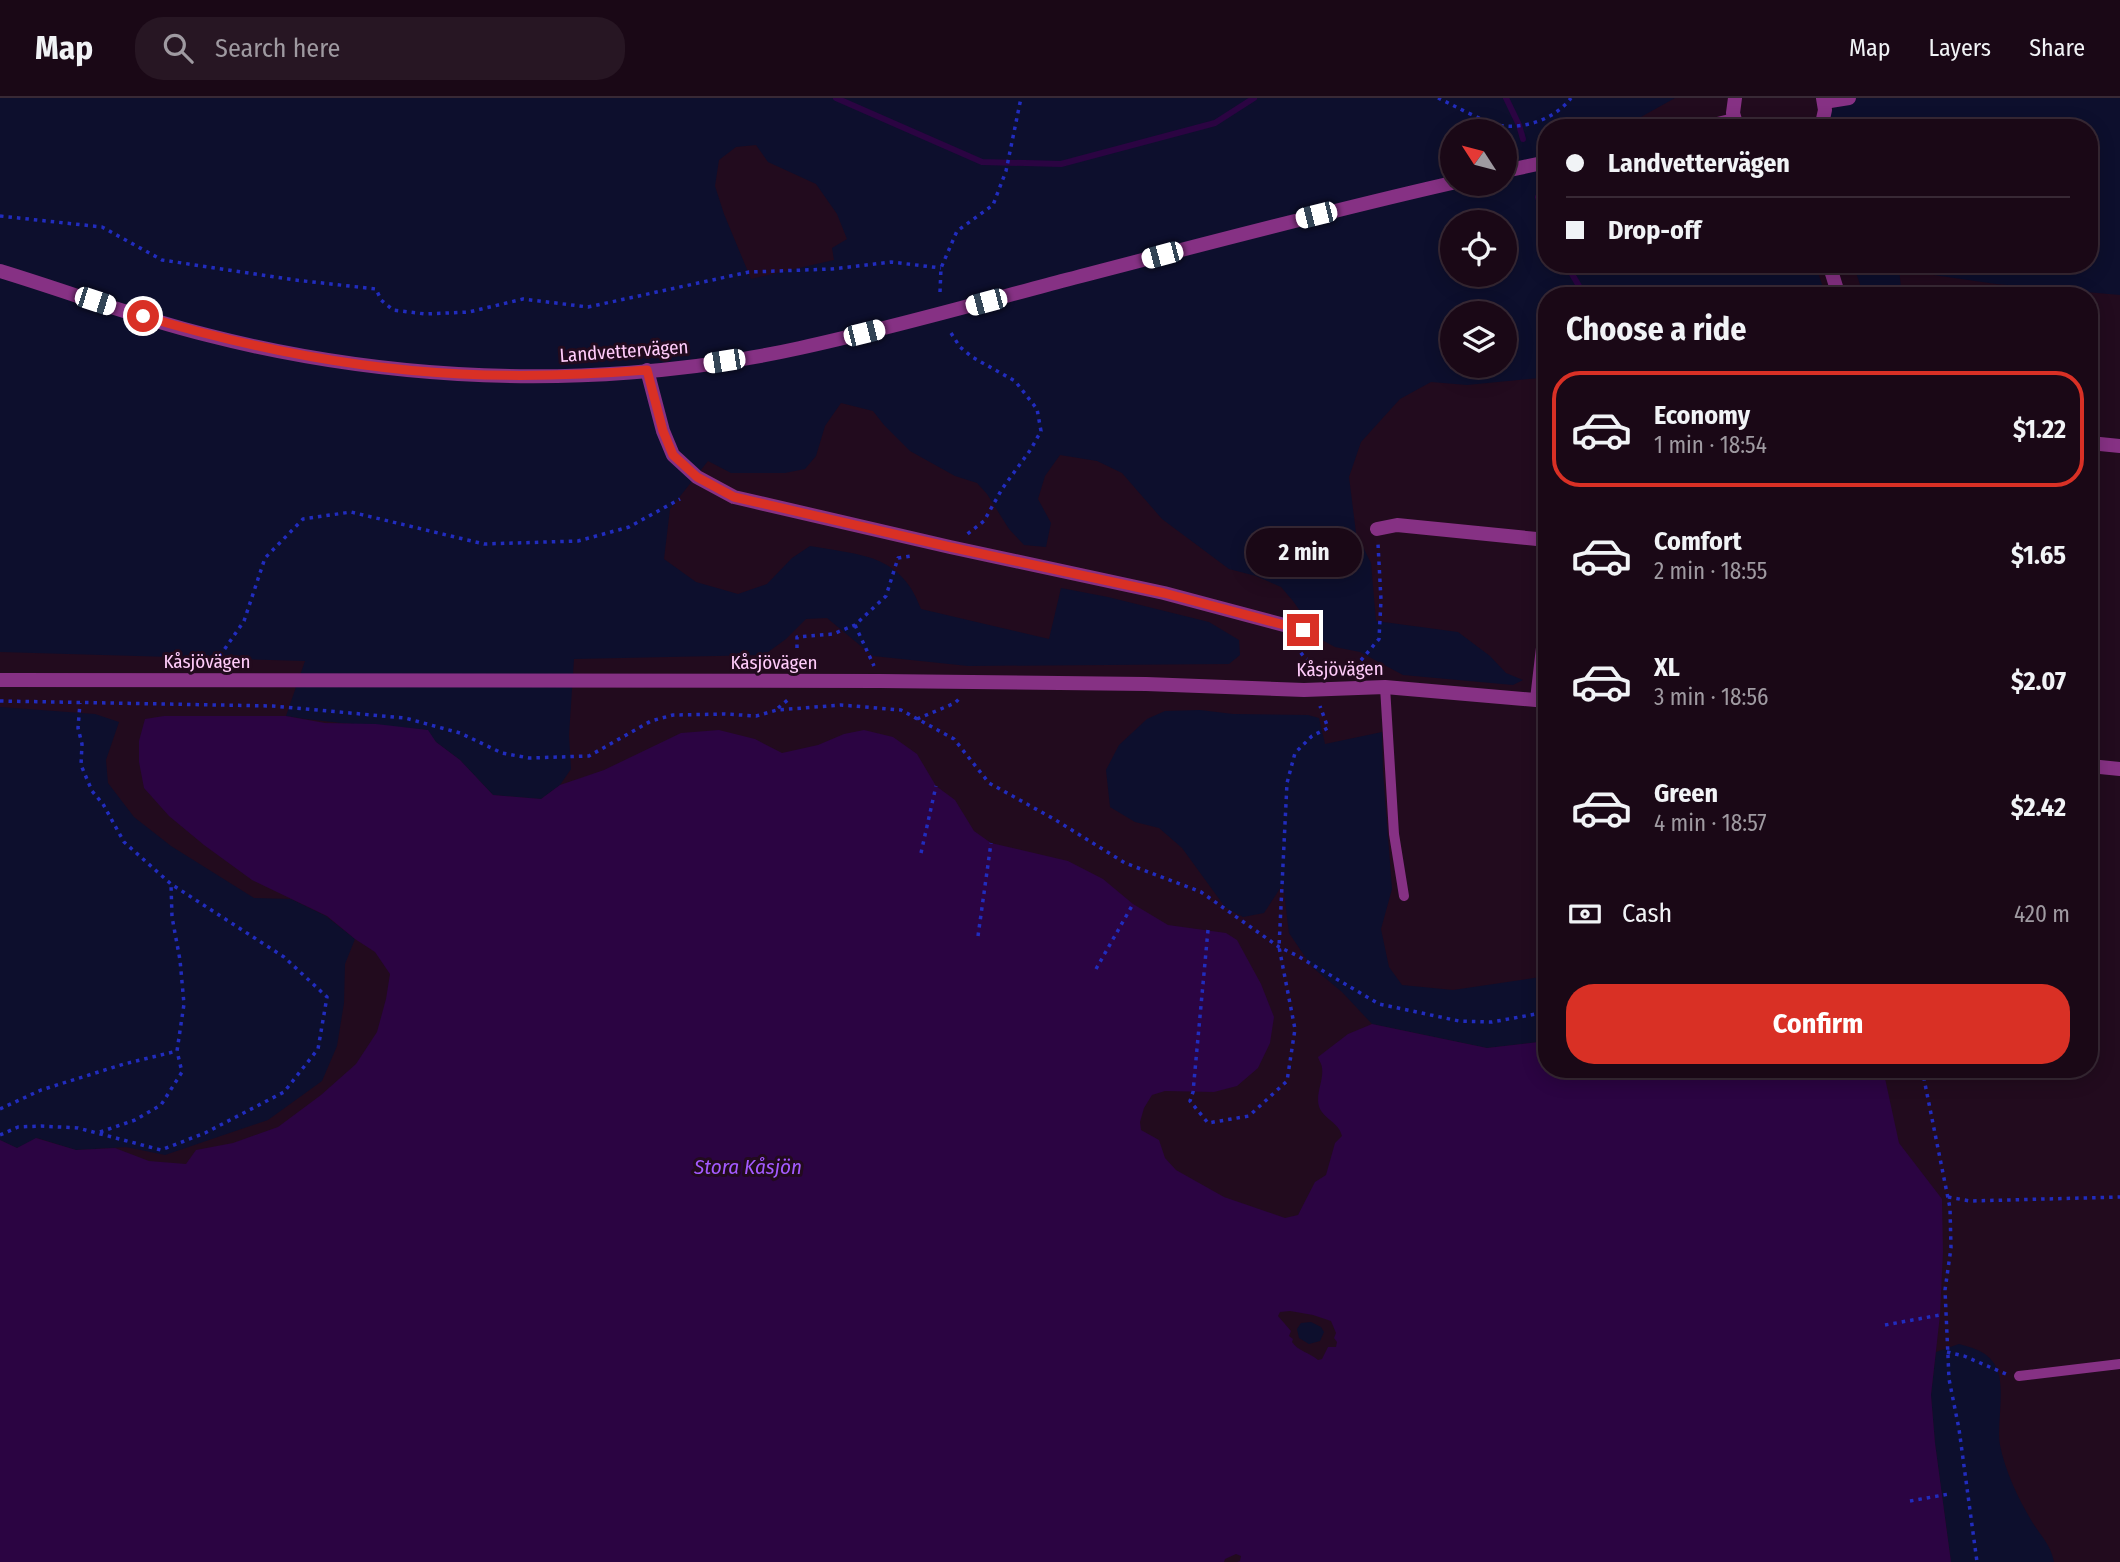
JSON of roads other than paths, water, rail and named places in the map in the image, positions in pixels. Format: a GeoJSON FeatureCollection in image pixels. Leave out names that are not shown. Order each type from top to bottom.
{"type":"FeatureCollection","features":[{"type":"Feature","properties":{"kind":"street"},"geometry":{"type":"LineString","coordinates":[[1735,98],[1736,119]]}},
{"type":"Feature","properties":{"kind":"street"},"geometry":{"type":"LineString","coordinates":[[1823,119],[1824,100],[1849,98]]}},
{"type":"Feature","properties":{"kind":"street"},"geometry":{"type":"LineString","coordinates":[[1517,169],[1538,165]]}},
{"type":"Feature","properties":{"kind":"street","name":"Landvettervägen"},"geometry":{"type":"LineString","coordinates":[[0,271],[205,335],[344,362],[459,374],[533,376],[647,370],[700,365],[798,349],[1440,186]]}},
{"type":"Feature","properties":{"kind":"street"},"geometry":{"type":"LineString","coordinates":[[647,370],[663,431],[673,455],[697,477],[734,497],[1164,593],[1303,630]]}},
{"type":"Feature","properties":{"kind":"street"},"geometry":{"type":"LineString","coordinates":[[2098,444],[2120,446]]}},
{"type":"Feature","properties":{"kind":"street"},"geometry":{"type":"LineString","coordinates":[[1377,529],[1397,525],[1538,539]]}},
{"type":"Feature","properties":{"kind":"street","name":"Kåsjövägen"},"geometry":{"type":"LineString","coordinates":[[0,680],[880,681],[1146,684],[1304,690],[1385,687],[1538,700]]}},
{"type":"Feature","properties":{"kind":"street"},"geometry":{"type":"LineString","coordinates":[[2098,767],[2120,769]]}},
{"type":"Feature","properties":{"kind":"lane"},"geometry":{"type":"LineString","coordinates":[[1385,687],[1394,834],[1404,896]]}},
{"type":"Feature","properties":{"kind":"lane"},"geometry":{"type":"LineString","coordinates":[[2019,1376],[2120,1364]]}},
{"type":"Feature","properties":{"kind":"water","name":"Stora Kåsjön"},"geometry":{"type":"Polygon","coordinates":[[[164,716],[286,716],[325,723],[376,724],[428,730],[436,742],[460,760],[493,795],[541,799],[560,785],[604,770],[681,733],[719,730],[755,739],[782,753],[864,730],[893,737],[917,754],[936,786],[955,800],[974,831],[991,843],[1068,861],[1103,879],[1133,904],[1168,925],[1226,933],[1237,940],[1261,984],[1274,1017],[1270,1043],[1258,1068],[1237,1086],[1214,1092],[1165,1091],[1152,1095],[1144,1108],[1141,1130],[1159,1140],[1165,1158],[1176,1170],[1224,1197],[1285,1218],[1298,1215],[1315,1182],[1326,1175],[1335,1143],[1342,1136],[1318,1104],[1322,1065],[1318,1057],[1348,1034],[1372,1024],[1487,1048],[1538,1042],[1538,1078],[1885,1078],[1899,1143],[1942,1199],[1940,1315],[1931,1395],[1951,1562],[1237,1562],[1241,1556],[1236,1554],[1224,1562],[0,1562],[0,1140],[17,1148],[36,1138],[76,1150],[115,1148],[149,1161],[186,1164],[196,1150],[233,1143],[278,1127],[321,1095],[356,1064],[377,1032],[386,999],[390,974],[375,952],[327,916],[252,880],[169,816],[144,788],[139,762],[139,741],[145,719],[164,716]],[[1290,1311],[1280,1312],[1278,1316],[1291,1331],[1289,1336],[1293,1339],[1292,1342],[1318,1360],[1322,1359],[1328,1347],[1336,1347],[1336,1333],[1331,1321],[1290,1311]]]}},
{"type":"Feature","properties":{"kind":"waterway"},"geometry":{"type":"LineString","coordinates":[[836,98],[982,162],[1061,164],[1215,123],[1254,98]]}},
{"type":"Feature","properties":{"kind":"waterway"},"geometry":{"type":"LineString","coordinates":[[1506,98],[1523,139]]}},
{"type":"Feature","properties":{"kind":"waterway"},"geometry":{"type":"LineString","coordinates":[[1571,273],[1580,287]]}}]}
